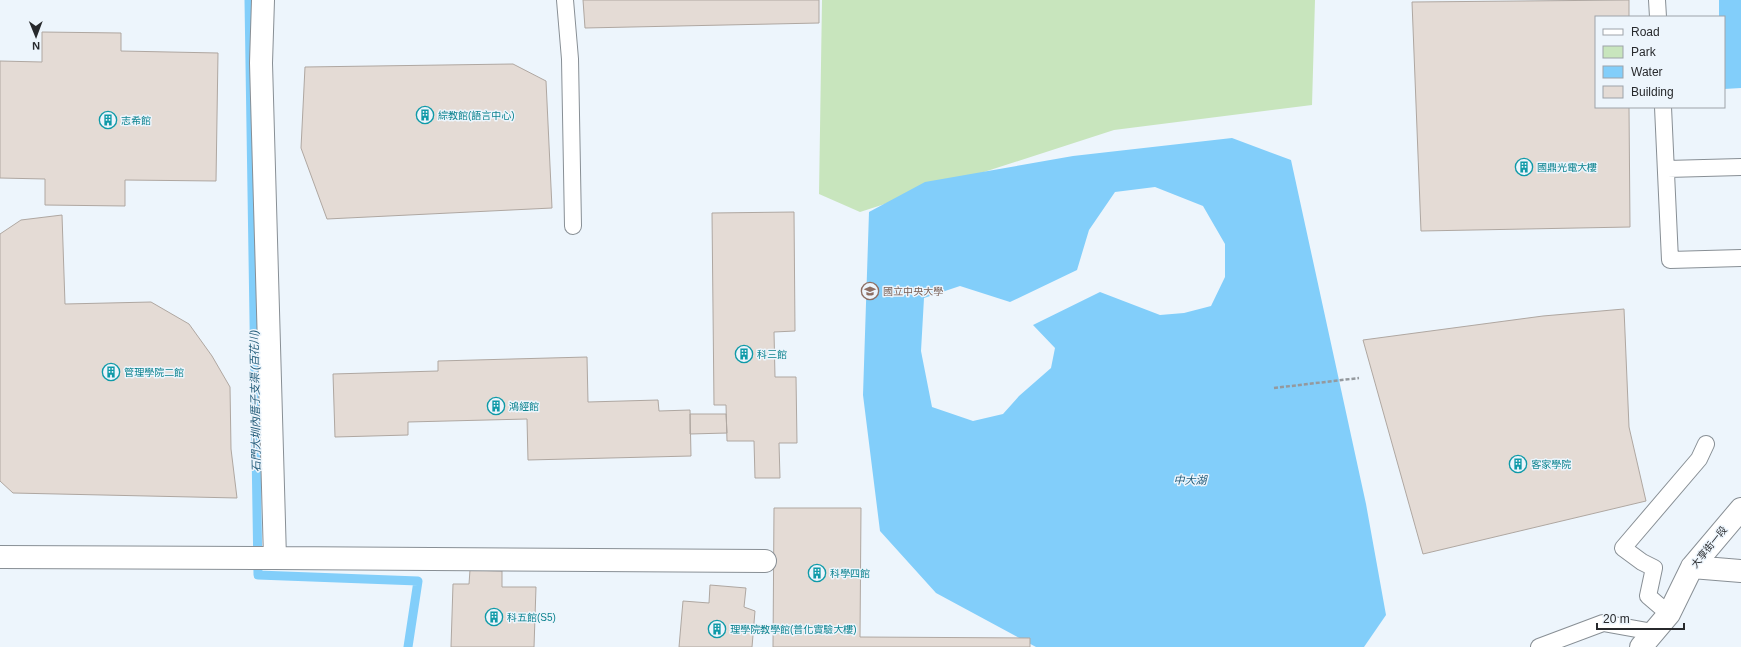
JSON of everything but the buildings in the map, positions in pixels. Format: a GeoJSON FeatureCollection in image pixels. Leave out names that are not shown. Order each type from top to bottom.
{"type":"FeatureCollection","features":[{"type":"Feature","properties":{"kind":"street"},"geometry":{"type":"LineString","coordinates":[[263,0],[262,63],[275,558]]}},
{"type":"Feature","properties":{"kind":"street","name":"大享街一段"},"geometry":{"type":"LineString","coordinates":[[1652,642],[1669,614],[1692,567],[1741,509]]}},
{"type":"Feature","properties":{"kind":"street"},"geometry":{"type":"LineString","coordinates":[[0,557],[765,561]]}},
{"type":"Feature","properties":{"kind":"street"},"geometry":{"type":"LineString","coordinates":[[1692,567],[1741,571]]}},
{"type":"Feature","properties":{"kind":"lane"},"geometry":{"type":"LineString","coordinates":[[566,0],[570,59],[573,226]]}},
{"type":"Feature","properties":{"kind":"lane"},"geometry":{"type":"LineString","coordinates":[[1657,0],[1658,16]]}},
{"type":"Feature","properties":{"kind":"lane"},"geometry":{"type":"LineString","coordinates":[[1663,108],[1670,260],[1741,258]]}},
{"type":"Feature","properties":{"kind":"lane"},"geometry":{"type":"LineString","coordinates":[[1667,169],[1741,167]]}},
{"type":"Feature","properties":{"kind":"lane"},"geometry":{"type":"LineString","coordinates":[[1669,614],[1648,596],[1654,568],[1642,562],[1623,548],[1699,459],[1706,444]]}},
{"type":"Feature","properties":{"kind":"lane"},"geometry":{"type":"LineString","coordinates":[[1539,647],[1603,623],[1652,642]]}},
{"type":"Feature","properties":{"kind":"path"},"geometry":{"type":"LineString","coordinates":[[1274,388],[1359,378]]}},
{"type":"Feature","properties":{"kind":"green space"},"geometry":{"type":"Polygon","coordinates":[[[822,0],[1315,0],[1312,105],[1114,130],[860,212],[819,194],[822,0]]]}},
{"type":"Feature","properties":{"kind":"water"},"geometry":{"type":"Polygon","coordinates":[[[1719,0],[1741,0],[1741,88],[1725,89],[1725,16],[1719,16],[1719,0]]]}},
{"type":"Feature","properties":{"kind":"water","name":"中大湖"},"geometry":{"type":"Polygon","coordinates":[[[1232,138],[1291,160],[1366,504],[1386,615],[1364,647],[1036,647],[936,593],[880,531],[863,395],[869,212],[925,182],[1073,156],[1232,138]],[[1155,187],[1115,192],[1089,230],[1077,270],[1010,302],[960,286],[924,298],[921,351],[932,407],[973,421],[1003,414],[1019,396],[1051,368],[1055,348],[1033,325],[1100,292],[1160,315],[1184,313],[1211,306],[1225,277],[1225,244],[1203,206],[1155,187]]]}},
{"type":"Feature","properties":{"kind":"waterway","name":"石門大圳內厝子支渠 (百花川)"},"geometry":{"type":"LineString","coordinates":[[249,0],[258,575],[418,581],[408,647]]}},
{"type":"Feature","properties":{"kind":"place","name":"綜教館(語言中心)"},"geometry":{"type":"Point","coordinates":[425,115]}},
{"type":"Feature","properties":{"kind":"place","name":"志希館"},"geometry":{"type":"Point","coordinates":[108,120]}},
{"type":"Feature","properties":{"kind":"place","name":"國鼎光電大樓"},"geometry":{"type":"Point","coordinates":[1524,167]}},
{"type":"Feature","properties":{"kind":"place","name":"國立中央大學"},"geometry":{"type":"Point","coordinates":[870,291]}},
{"type":"Feature","properties":{"kind":"place","name":"科三館"},"geometry":{"type":"Point","coordinates":[744,354]}},
{"type":"Feature","properties":{"kind":"place","name":"管理學院二館"},"geometry":{"type":"Point","coordinates":[111,372]}},
{"type":"Feature","properties":{"kind":"place","name":"鴻經館"},"geometry":{"type":"Point","coordinates":[496,406]}},
{"type":"Feature","properties":{"kind":"place","name":"客家學院"},"geometry":{"type":"Point","coordinates":[1518,464]}},
{"type":"Feature","properties":{"kind":"place","name":"科學四館"},"geometry":{"type":"Point","coordinates":[817,573]}},
{"type":"Feature","properties":{"kind":"place","name":"科五館(S5)"},"geometry":{"type":"Point","coordinates":[494,617]}},
{"type":"Feature","properties":{"kind":"place","name":"理學院教學館(普化實驗大樓)"},"geometry":{"type":"Point","coordinates":[717,629]}}]}
